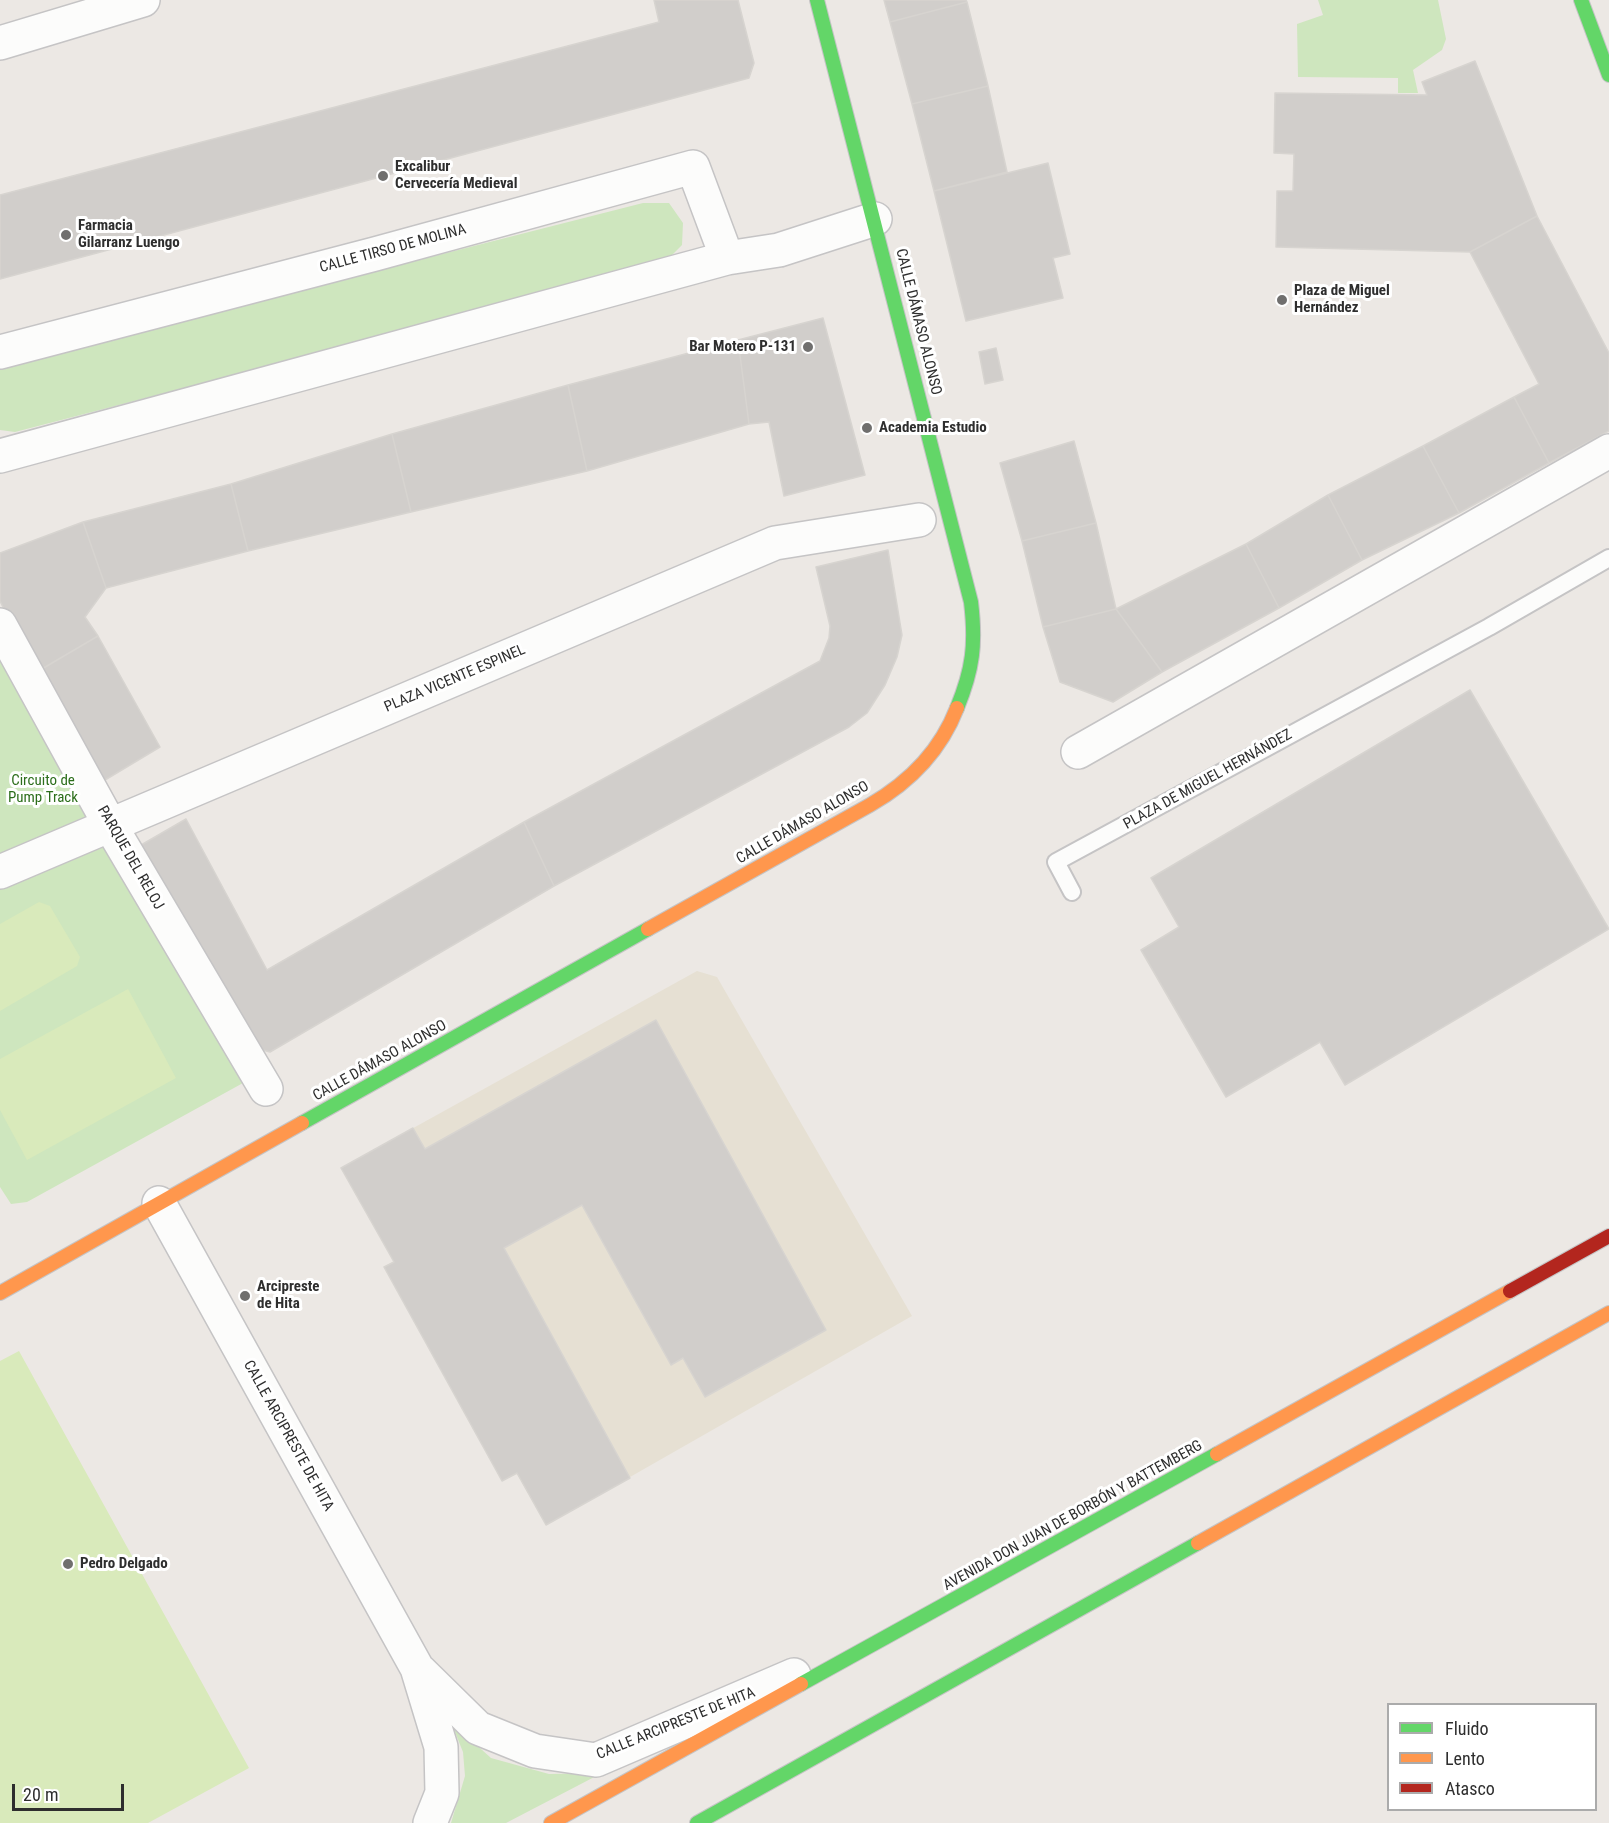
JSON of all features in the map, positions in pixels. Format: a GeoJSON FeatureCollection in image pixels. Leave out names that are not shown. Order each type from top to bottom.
{"type":"FeatureCollection","features":[{"type":"Feature","properties":{"kind":"main road","name":"CALLE DÁMASO ALONSO"},"geometry":{"type":"LineString","coordinates":[[0,1293],[899,786],[921,767],[938,747],[951,726],[963,695],[973,657],[974,627],[971,602],[875,219],[817,0]]}},
{"type":"Feature","properties":{"kind":"main road"},"geometry":{"type":"LineString","coordinates":[[1581,0],[1609,75]]}},
{"type":"Feature","properties":{"kind":"main road","name":"AVENIDA DON JUAN DE BORBÓN Y BATTEMBERG"},"geometry":{"type":"LineString","coordinates":[[551,1823],[1609,1236]]}},
{"type":"Feature","properties":{"kind":"main road"},"geometry":{"type":"LineString","coordinates":[[697,1823],[1609,1313]]}},
{"type":"Feature","properties":{"kind":"street"},"geometry":{"type":"LineString","coordinates":[[0,43],[142,0]]}},
{"type":"Feature","properties":{"kind":"street","name":"CALLE TIRSO DE MOLINA"},"geometry":{"type":"LineString","coordinates":[[0,352],[375,254],[693,167],[727,258]]}},
{"type":"Feature","properties":{"kind":"street"},"geometry":{"type":"LineString","coordinates":[[0,456],[727,258],[779,250],[875,219]]}},
{"type":"Feature","properties":{"kind":"street"},"geometry":{"type":"LineString","coordinates":[[1078,752],[1609,451]]}},
{"type":"Feature","properties":{"kind":"street","name":"PLAZA VICENTE ESPINEL"},"geometry":{"type":"LineString","coordinates":[[0,872],[775,543],[919,520]]}},
{"type":"Feature","properties":{"kind":"street","name":"PARQUE DEL RELOJ"},"geometry":{"type":"LineString","coordinates":[[0,625],[110,825],[266,1089]]}},
{"type":"Feature","properties":{"kind":"street","name":"CALLE ARCIPRESTE DE HITA"},"geometry":{"type":"LineString","coordinates":[[159,1203],[417,1668],[441,1747],[442,1793],[430,1823]]}},
{"type":"Feature","properties":{"kind":"street","name":"CALLE ARCIPRESTE DE HITA"},"geometry":{"type":"LineString","coordinates":[[417,1668],[478,1728],[535,1751],[596,1760],[915,1623]]}},
{"type":"Feature","properties":{"kind":"lane","name":"PLAZA DE MIGUEL HERNÁNDEZ"},"geometry":{"type":"LineString","coordinates":[[1072,892],[1056,862],[1489,627],[1609,558]]}},
{"type":"Feature","properties":{"kind":"shaded area"},"geometry":{"type":"Polygon","coordinates":[[[697,971],[717,977],[912,1316],[546,1525],[517,1474],[502,1481],[384,1267],[394,1261],[341,1168],[697,971]]]}},
{"type":"Feature","properties":{"kind":"green space"},"geometry":{"type":"Polygon","coordinates":[[[1318,0],[1438,0],[1446,39],[1442,50],[1413,70],[1418,93],[1398,93],[1398,78],[1298,77],[1297,24],[1323,15],[1318,0]]]}},
{"type":"Feature","properties":{"kind":"green space"},"geometry":{"type":"Polygon","coordinates":[[[643,203],[669,203],[683,223],[682,245],[668,259],[650,267],[15,432],[0,430],[0,368],[6,365],[643,203]]]}},
{"type":"Feature","properties":{"kind":"green space","name":"Circuito de Pump Track"},"geometry":{"type":"Polygon","coordinates":[[[0,625],[95,814],[0,854],[0,625]]]}},
{"type":"Feature","properties":{"kind":"green space"},"geometry":{"type":"Polygon","coordinates":[[[110,825],[266,1089],[243,1083],[27,1202],[11,1204],[0,1187],[0,878],[110,825]]]}},
{"type":"Feature","properties":{"kind":"green space"},"geometry":{"type":"Polygon","coordinates":[[[39,902],[50,906],[80,957],[77,966],[0,1011],[0,924],[39,902]]]}},
{"type":"Feature","properties":{"kind":"green space"},"geometry":{"type":"Polygon","coordinates":[[[128,989],[176,1078],[27,1160],[0,1110],[0,1059],[128,989]]]}},
{"type":"Feature","properties":{"kind":"green space","name":"Pedro Delgado"},"geometry":{"type":"Polygon","coordinates":[[[19,1351],[249,1768],[148,1823],[0,1823],[0,1361],[19,1351]]]}},
{"type":"Feature","properties":{"kind":"green space"},"geometry":{"type":"Polygon","coordinates":[[[451,1722],[491,1758],[549,1774],[602,1773],[506,1823],[451,1823],[465,1776],[463,1752],[451,1722]]]}},
{"type":"Feature","properties":{"kind":"building"},"geometry":{"type":"Polygon","coordinates":[[[654,0],[738,0],[754,63],[749,78],[0,279],[0,195],[659,22],[654,0]]]}},
{"type":"Feature","properties":{"kind":"building"},"geometry":{"type":"Polygon","coordinates":[[[884,0],[966,0],[967,2],[890,22],[884,0]]]}},
{"type":"Feature","properties":{"kind":"building"},"geometry":{"type":"Polygon","coordinates":[[[967,2],[988,86],[912,104],[890,22],[967,2]]]}},
{"type":"Feature","properties":{"kind":"building"},"geometry":{"type":"Polygon","coordinates":[[[1475,61],[1537,216],[1470,252],[1276,247],[1277,191],[1293,191],[1294,154],[1274,153],[1275,93],[1427,95],[1422,82],[1475,61]]]}},
{"type":"Feature","properties":{"kind":"building"},"geometry":{"type":"Polygon","coordinates":[[[988,86],[1007,172],[934,191],[912,104],[988,86]]]}},
{"type":"Feature","properties":{"kind":"building"},"geometry":{"type":"Polygon","coordinates":[[[1048,163],[1070,254],[1053,258],[1063,298],[966,321],[934,191],[1048,163]]]}},
{"type":"Feature","properties":{"kind":"building"},"geometry":{"type":"Polygon","coordinates":[[[1537,216],[1609,353],[1609,431],[1549,463],[1514,397],[1539,384],[1470,252],[1537,216]]]}},
{"type":"Feature","properties":{"kind":"building"},"geometry":{"type":"Polygon","coordinates":[[[823,318],[865,475],[784,496],[769,422],[749,424],[738,340],[823,318]]]}},
{"type":"Feature","properties":{"kind":"building"},"geometry":{"type":"Polygon","coordinates":[[[738,340],[749,424],[587,471],[568,385],[738,340]]]}},
{"type":"Feature","properties":{"kind":"building"},"geometry":{"type":"Polygon","coordinates":[[[996,348],[1003,380],[985,384],[979,352],[996,348]]]}},
{"type":"Feature","properties":{"kind":"building"},"geometry":{"type":"Polygon","coordinates":[[[568,385],[587,471],[411,512],[392,434],[568,385]]]}},
{"type":"Feature","properties":{"kind":"building"},"geometry":{"type":"Polygon","coordinates":[[[1514,397],[1549,463],[1459,513],[1423,446],[1514,397]]]}},
{"type":"Feature","properties":{"kind":"building"},"geometry":{"type":"Polygon","coordinates":[[[392,434],[411,512],[248,551],[231,484],[392,434]]]}},
{"type":"Feature","properties":{"kind":"building"},"geometry":{"type":"Polygon","coordinates":[[[1074,441],[1096,523],[1022,541],[1000,463],[1074,441]]]}},
{"type":"Feature","properties":{"kind":"building"},"geometry":{"type":"Polygon","coordinates":[[[1423,446],[1459,513],[1362,560],[1328,495],[1423,446]]]}},
{"type":"Feature","properties":{"kind":"building"},"geometry":{"type":"Polygon","coordinates":[[[231,484],[248,551],[106,588],[83,522],[231,484]]]}},
{"type":"Feature","properties":{"kind":"building"},"geometry":{"type":"Polygon","coordinates":[[[1328,495],[1362,560],[1279,608],[1246,544],[1328,495]]]}},
{"type":"Feature","properties":{"kind":"building"},"geometry":{"type":"Polygon","coordinates":[[[83,522],[106,588],[85,617],[98,636],[35,673],[0,601],[0,553],[83,522]]]}},
{"type":"Feature","properties":{"kind":"building"},"geometry":{"type":"Polygon","coordinates":[[[1096,523],[1116,609],[1043,627],[1022,541],[1096,523]]]}},
{"type":"Feature","properties":{"kind":"building"},"geometry":{"type":"Polygon","coordinates":[[[1246,544],[1279,608],[1162,672],[1116,609],[1246,544]]]}},
{"type":"Feature","properties":{"kind":"building"},"geometry":{"type":"Polygon","coordinates":[[[888,550],[902,635],[897,657],[885,685],[867,713],[849,727],[554,886],[524,822],[820,661],[829,638],[830,626],[816,567],[888,550]]]}},
{"type":"Feature","properties":{"kind":"building"},"geometry":{"type":"Polygon","coordinates":[[[1116,609],[1162,672],[1113,702],[1060,682],[1043,627],[1116,609]]]}},
{"type":"Feature","properties":{"kind":"building"},"geometry":{"type":"Polygon","coordinates":[[[98,636],[160,747],[95,786],[35,673],[98,636]]]}},
{"type":"Feature","properties":{"kind":"building"},"geometry":{"type":"Polygon","coordinates":[[[1470,690],[1609,929],[1345,1085],[1320,1042],[1226,1097],[1141,950],[1179,927],[1151,878],[1470,690]]]}},
{"type":"Feature","properties":{"kind":"building"},"geometry":{"type":"Polygon","coordinates":[[[186,819],[267,970],[524,822],[554,886],[270,1052],[241,1044],[129,852],[186,819]]]}},
{"type":"Feature","properties":{"kind":"building"},"geometry":{"type":"Polygon","coordinates":[[[656,1020],[826,1330],[705,1397],[683,1358],[671,1365],[582,1205],[504,1248],[630,1478],[546,1525],[517,1473],[502,1481],[384,1267],[394,1262],[341,1168],[413,1128],[425,1149],[656,1020]]]}},
{"type":"Feature","properties":{"kind":"traffic: fast"},"geometry":{"type":"LineString","coordinates":[[817,0],[971,602],[972,656],[967,681],[957,708]]}},
{"type":"Feature","properties":{"kind":"traffic: fast"},"geometry":{"type":"LineString","coordinates":[[1581,0],[1609,75]]}},
{"type":"Feature","properties":{"kind":"traffic: fast"},"geometry":{"type":"LineString","coordinates":[[302,1123],[648,929]]}},
{"type":"Feature","properties":{"kind":"traffic: fast"},"geometry":{"type":"LineString","coordinates":[[801,1684],[1217,1454]]}},
{"type":"Feature","properties":{"kind":"traffic: fast"},"geometry":{"type":"LineString","coordinates":[[697,1823],[1198,1543]]}},
{"type":"Feature","properties":{"kind":"traffic: slow"},"geometry":{"type":"LineString","coordinates":[[648,929],[885,796],[911,776],[933,752],[957,708]]}},
{"type":"Feature","properties":{"kind":"traffic: slow"},"geometry":{"type":"LineString","coordinates":[[0,1293],[302,1123]]}},
{"type":"Feature","properties":{"kind":"traffic: slow"},"geometry":{"type":"LineString","coordinates":[[1217,1454],[1510,1291]]}},
{"type":"Feature","properties":{"kind":"traffic: slow"},"geometry":{"type":"LineString","coordinates":[[1198,1543],[1609,1313]]}},
{"type":"Feature","properties":{"kind":"traffic: slow"},"geometry":{"type":"LineString","coordinates":[[551,1823],[801,1684]]}},
{"type":"Feature","properties":{"kind":"traffic: jam"},"geometry":{"type":"LineString","coordinates":[[1510,1291],[1609,1236]]}},
{"type":"Feature","properties":{"kind":"place","name":"Excalibur Cervecería Medieval"},"geometry":{"type":"Point","coordinates":[383,176]}},
{"type":"Feature","properties":{"kind":"place","name":"Farmacia Gilarranz Luengo"},"geometry":{"type":"Point","coordinates":[66,235]}},
{"type":"Feature","properties":{"kind":"place","name":"Plaza de Miguel Hernández"},"geometry":{"type":"Point","coordinates":[1282,300]}},
{"type":"Feature","properties":{"kind":"place","name":"Bar Motero P-131"},"geometry":{"type":"Point","coordinates":[808,347]}},
{"type":"Feature","properties":{"kind":"place","name":"Academia Estudio"},"geometry":{"type":"Point","coordinates":[867,428]}},
{"type":"Feature","properties":{"kind":"place","name":"Arcipreste de Hita"},"geometry":{"type":"Point","coordinates":[245,1296]}},
{"type":"Feature","properties":{"kind":"place","name":"Pedro Delgado"},"geometry":{"type":"Point","coordinates":[68,1564]}}]}
